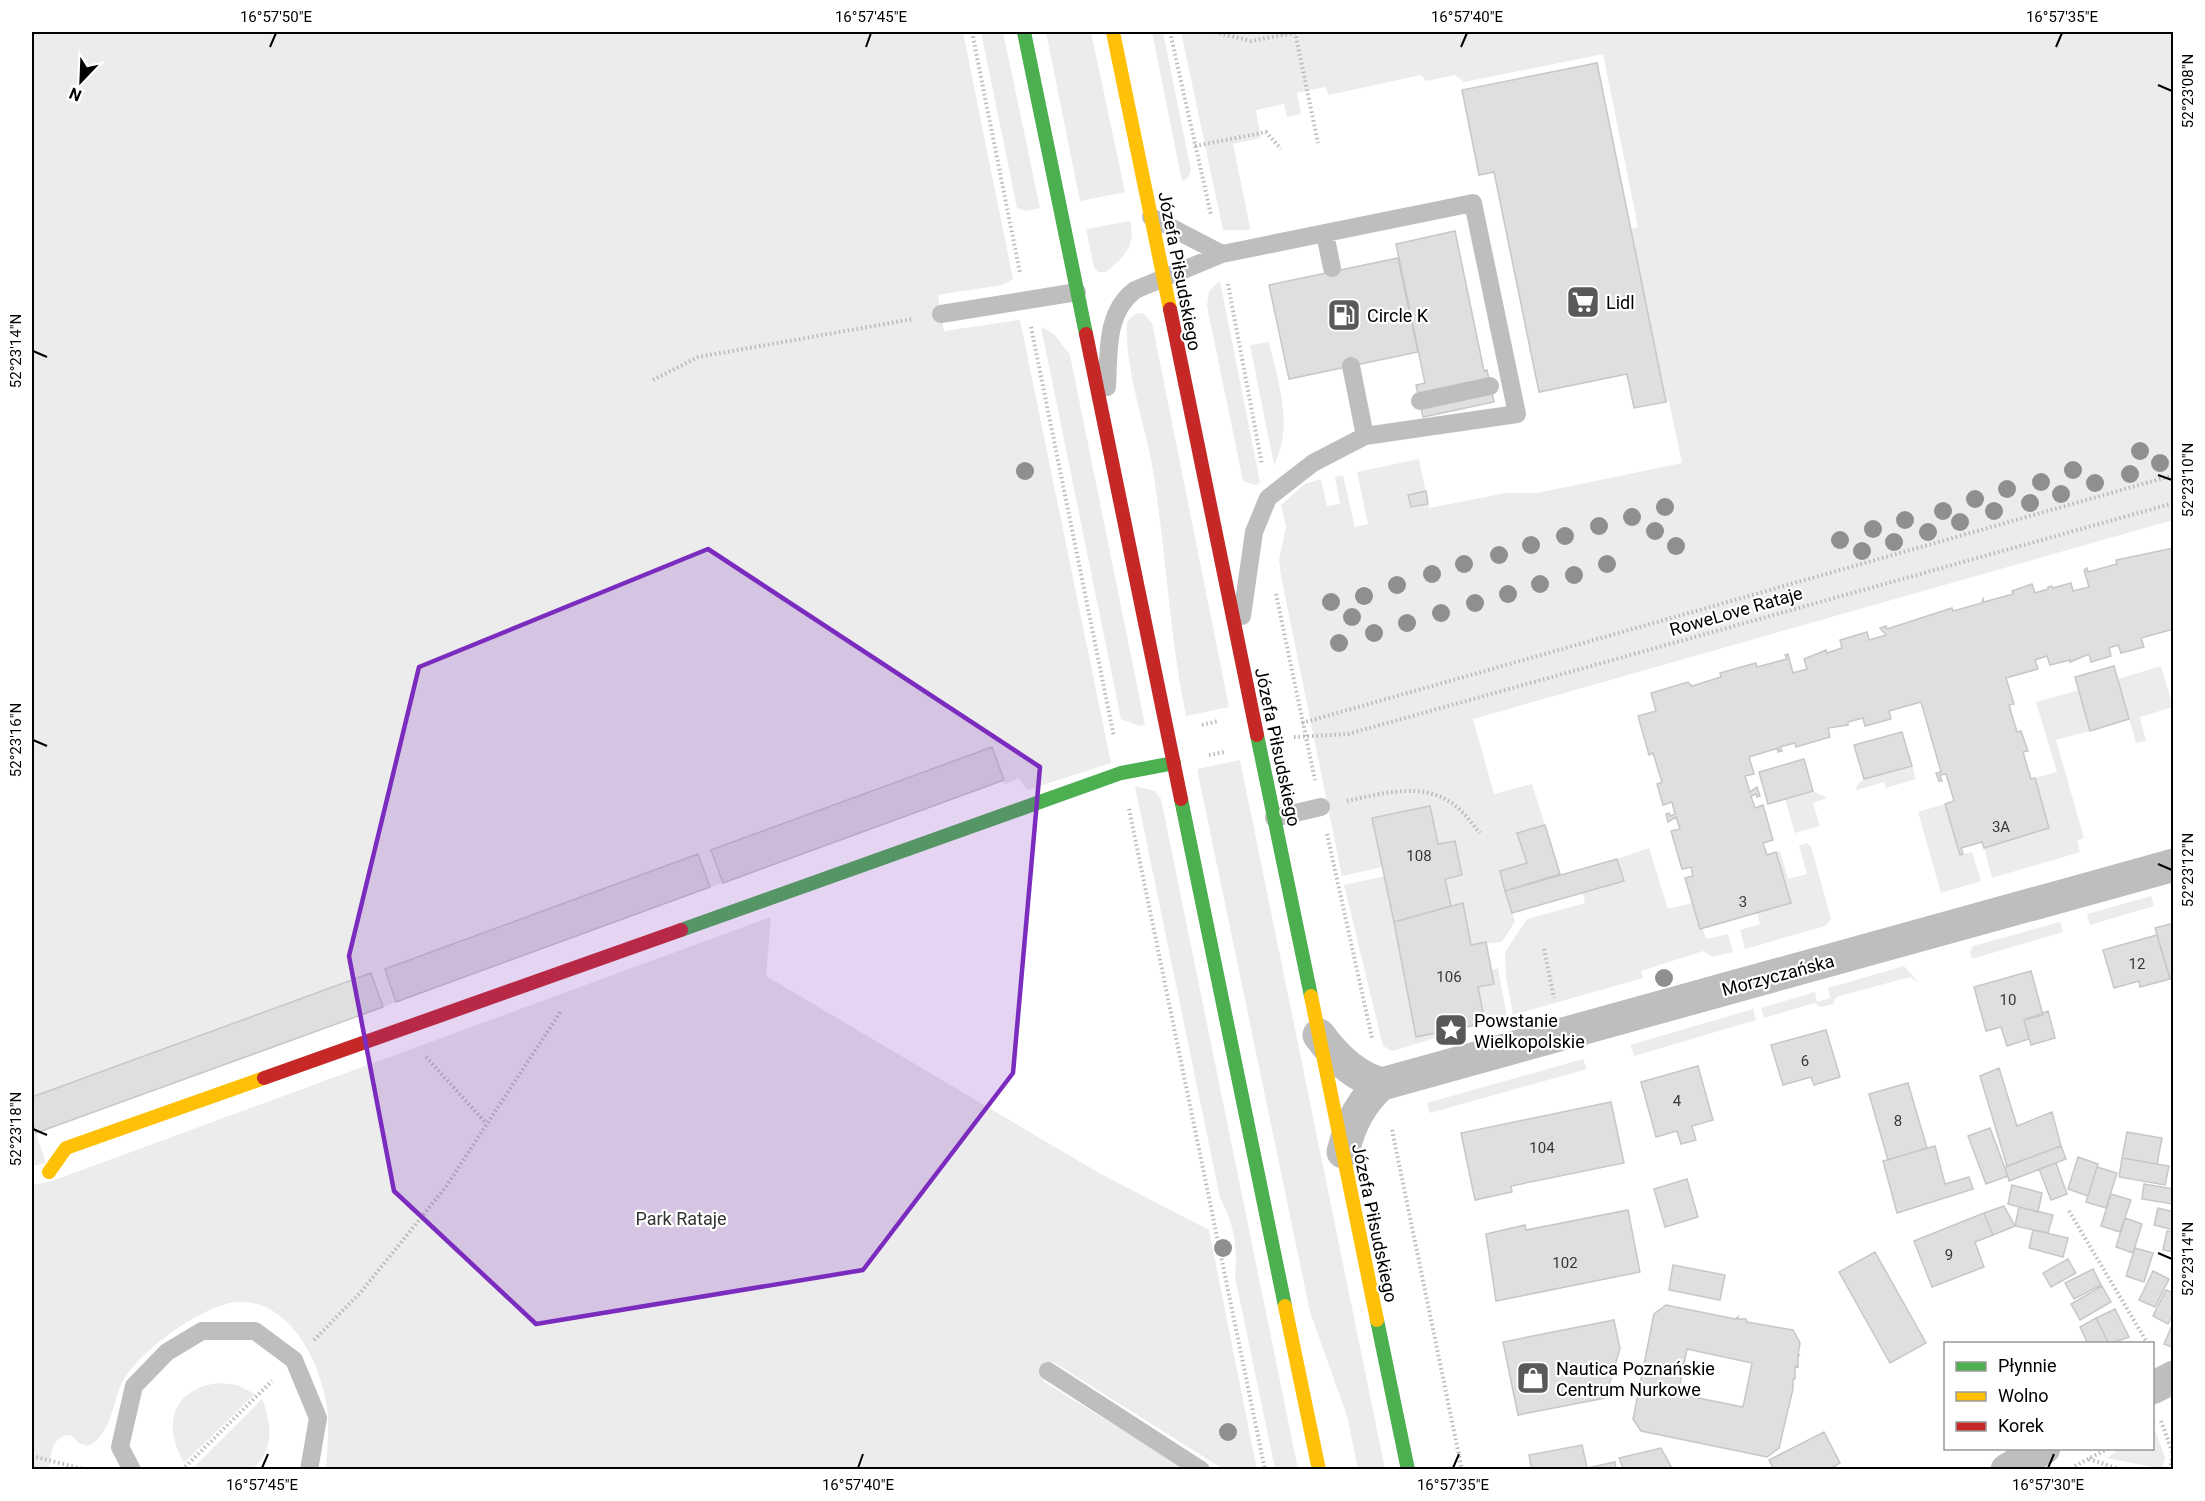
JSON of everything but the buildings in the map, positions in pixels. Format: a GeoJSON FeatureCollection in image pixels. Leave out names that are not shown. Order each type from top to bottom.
{"type":"FeatureCollection","features":[{"type":"Feature","properties":{"kind":"street"},"geometry":{"type":"LineString","coordinates":[[1024,32],[1319,1470]]}},
{"type":"Feature","properties":{"kind":"street","name":"Józefa Piłsudskiego"},"geometry":{"type":"LineString","coordinates":[[1113,32],[1408,1470]]}},
{"type":"Feature","properties":{"kind":"street"},"geometry":{"type":"LineString","coordinates":[[49,1172],[66,1148],[1121,773],[1174,763]]}},
{"type":"Feature","properties":{"kind":"street","name":"Morzyczańska"},"geometry":{"type":"LineString","coordinates":[[1382,1084],[2174,865]]}},
{"type":"Feature","properties":{"kind":"street"},"geometry":{"type":"LineString","coordinates":[[1319,1035],[1354,1071],[1382,1084],[1361,1109],[1342,1152]]}},
{"type":"Feature","properties":{"kind":"street"},"geometry":{"type":"LineString","coordinates":[[2154,1387],[2174,1377]]}},
{"type":"Feature","properties":{"kind":"street"},"geometry":{"type":"LineString","coordinates":[[2007,1470],[2042,1450]]}},
{"type":"Feature","properties":{"kind":"lane"},"geometry":{"type":"LineString","coordinates":[[1105,425],[1110,334],[1114,316],[1123,299],[1135,290],[1222,254],[1473,203],[1517,414],[1365,436],[1313,463],[1268,498],[1254,532],[1239,646]]}},
{"type":"Feature","properties":{"kind":"lane"},"geometry":{"type":"LineString","coordinates":[[1151,217],[1222,254]]}},
{"type":"Feature","properties":{"kind":"lane"},"geometry":{"type":"LineString","coordinates":[[1325,234],[1332,268]]}},
{"type":"Feature","properties":{"kind":"lane"},"geometry":{"type":"LineString","coordinates":[[941,314],[1077,292]]}},
{"type":"Feature","properties":{"kind":"lane"},"geometry":{"type":"LineString","coordinates":[[1351,366],[1365,436]]}},
{"type":"Feature","properties":{"kind":"lane"},"geometry":{"type":"LineString","coordinates":[[1420,401],[1490,386]]}},
{"type":"Feature","properties":{"kind":"lane"},"geometry":{"type":"LineString","coordinates":[[1274,818],[1321,807]]}},
{"type":"Feature","properties":{"kind":"lane"},"geometry":{"type":"LineString","coordinates":[[132,1470],[120,1447],[134,1386],[167,1352],[202,1331],[255,1331],[294,1360],[318,1418],[309,1470]]}},
{"type":"Feature","properties":{"kind":"lane"},"geometry":{"type":"LineString","coordinates":[[1048,1371],[1201,1470]]}},
{"type":"Feature","properties":{"kind":"path"},"geometry":{"type":"LineString","coordinates":[[1170,32],[1222,254],[1268,498]]}},
{"type":"Feature","properties":{"kind":"path"},"geometry":{"type":"LineString","coordinates":[[1215,32],[1251,41],[1297,32],[1318,143]]}},
{"type":"Feature","properties":{"kind":"path"},"geometry":{"type":"LineString","coordinates":[[1195,146],[1266,132],[1281,149]]}},
{"type":"Feature","properties":{"kind":"path"},"geometry":{"type":"LineString","coordinates":[[653,380],[698,357],[941,314]]}},
{"type":"Feature","properties":{"kind":"path"},"geometry":{"type":"LineString","coordinates":[[1302,723],[2174,475]]}},
{"type":"Feature","properties":{"kind":"path","name":"RoweLove Rataje"},"geometry":{"type":"LineString","coordinates":[[1305,735],[1348,734],[2174,503]]}},
{"type":"Feature","properties":{"kind":"path"},"geometry":{"type":"LineString","coordinates":[[1276,592],[1462,1470]]}},
{"type":"Feature","properties":{"kind":"path"},"geometry":{"type":"LineString","coordinates":[[1168,732],[1253,714]]}},
{"type":"Feature","properties":{"kind":"path"},"geometry":{"type":"LineString","coordinates":[[1321,807],[1394,791],[1432,792],[1458,807],[1480,832]]}},
{"type":"Feature","properties":{"kind":"path"},"geometry":{"type":"LineString","coordinates":[[1544,949],[1563,1034]]}},
{"type":"Feature","properties":{"kind":"path"},"geometry":{"type":"LineString","coordinates":[[182,1470],[361,1292],[404,1241],[445,1188],[562,1008]]}},
{"type":"Feature","properties":{"kind":"path"},"geometry":{"type":"LineString","coordinates":[[401,1029],[486,1123]]}},
{"type":"Feature","properties":{"kind":"path"},"geometry":{"type":"LineString","coordinates":[[2069,1211],[2147,1342]]}},
{"type":"Feature","properties":{"kind":"path"},"geometry":{"type":"LineString","coordinates":[[2163,1427],[2174,1454],[2170,1470]]}},
{"type":"Feature","properties":{"kind":"path"},"geometry":{"type":"LineString","coordinates":[[2069,1470],[2107,1450]]}},
{"type":"Feature","properties":{"kind":"path"},"geometry":{"type":"LineString","coordinates":[[32,1456],[87,1470]]}},
{"type":"Feature","properties":{"kind":"path"},"geometry":{"type":"LineString","coordinates":[[2089,1459],[2122,1470]]}},
{"type":"Feature","properties":{"kind":"highlighted area"},"geometry":{"type":"Polygon","coordinates":[[[708,549],[1040,767],[1013,1073],[863,1270],[536,1324],[394,1191],[349,956],[419,667],[708,549]]]}},
{"type":"Feature","properties":{"kind":"green space"},"geometry":{"type":"Polygon","coordinates":[[[32,32],[963,32],[1013,279],[1002,285],[938,295],[944,331],[1020,320],[1111,763],[1027,790],[1019,778],[1005,784],[992,748],[712,849],[723,883],[710,887],[698,855],[385,969],[396,1002],[383,1007],[371,974],[32,1097],[32,32]]]}},
{"type":"Feature","properties":{"kind":"green space"},"geometry":{"type":"Polygon","coordinates":[[[981,32],[1003,32],[1040,208],[1026,211],[1017,208],[981,32]]]}},
{"type":"Feature","properties":{"kind":"green space"},"geometry":{"type":"Polygon","coordinates":[[[1046,32],[1091,32],[1125,192],[1080,201],[1046,32]]]}},
{"type":"Feature","properties":{"kind":"green space"},"geometry":{"type":"Polygon","coordinates":[[[1152,32],[1163,32],[1191,170],[1187,179],[1182,181],[1152,32]]]}},
{"type":"Feature","properties":{"kind":"green space"},"geometry":{"type":"Polygon","coordinates":[[[1181,32],[2173,32],[2173,520],[1473,719],[1494,794],[1532,784],[1545,825],[1517,833],[1527,863],[1500,871],[1515,922],[1502,942],[1471,945],[1463,903],[1451,906],[1445,879],[1462,875],[1454,841],[1438,844],[1383,867],[1342,876],[1281,576],[1279,560],[1286,527],[1281,505],[1305,484],[1321,479],[1327,506],[1340,504],[1335,477],[1343,475],[1355,527],[1368,524],[1357,472],[1419,459],[1429,508],[1506,493],[1537,493],[1682,463],[1669,401],[1666,402],[1631,229],[1638,227],[1603,54],[1464,82],[1455,75],[1426,81],[1421,75],[1329,95],[1325,87],[1297,93],[1301,114],[1287,117],[1284,104],[1256,110],[1261,138],[1233,144],[1250,227],[1249,230],[1223,230],[1181,32]]]}},
{"type":"Feature","properties":{"kind":"green space"},"geometry":{"type":"Polygon","coordinates":[[[1130,221],[1130,244],[1124,255],[1106,272],[1098,272],[1094,267],[1086,229],[1130,221]]]}},
{"type":"Feature","properties":{"kind":"green space"},"geometry":{"type":"Polygon","coordinates":[[[1220,281],[1260,482],[1256,485],[1243,481],[1207,306],[1209,291],[1220,281]]]}},
{"type":"Feature","properties":{"kind":"green space"},"geometry":{"type":"Polygon","coordinates":[[[1137,313],[1144,314],[1152,323],[1229,707],[1186,716],[1175,653],[1152,465],[1129,356],[1127,321],[1137,313]]]}},
{"type":"Feature","properties":{"kind":"green space"},"geometry":{"type":"Polygon","coordinates":[[[1041,327],[1054,334],[1070,355],[1145,725],[1139,726],[1121,719],[1041,327]]]}},
{"type":"Feature","properties":{"kind":"green space"},"geometry":{"type":"Polygon","coordinates":[[[1269,342],[1280,388],[1284,419],[1280,450],[1274,465],[1250,345],[1269,342]]]}},
{"type":"Feature","properties":{"kind":"green space"},"geometry":{"type":"Polygon","coordinates":[[[2161,666],[2173,707],[2140,717],[2146,741],[2136,743],[2118,679],[2161,666]]]}},
{"type":"Feature","properties":{"kind":"green space"},"geometry":{"type":"Polygon","coordinates":[[[2079,690],[2090,731],[2056,740],[2084,838],[2077,841],[2080,852],[1992,878],[1984,848],[2049,828],[2035,778],[2057,772],[2036,702],[2079,690]]]}},
{"type":"Feature","properties":{"kind":"green space"},"geometry":{"type":"Polygon","coordinates":[[[1240,760],[1385,1469],[1358,1469],[1347,1416],[1310,1312],[1197,769],[1240,760]]]}},
{"type":"Feature","properties":{"kind":"green space"},"geometry":{"type":"Polygon","coordinates":[[[1912,766],[1916,779],[1886,788],[1884,782],[1856,790],[1857,785],[1864,779],[1912,766]]]}},
{"type":"Feature","properties":{"kind":"green space"},"geometry":{"type":"Polygon","coordinates":[[[1135,786],[1155,791],[1161,799],[1298,1469],[1275,1469],[1235,1277],[1234,1236],[1229,1217],[1220,1198],[1135,786]]]}},
{"type":"Feature","properties":{"kind":"green space"},"geometry":{"type":"Polygon","coordinates":[[[1813,791],[1827,798],[1813,803],[1820,826],[1795,833],[1785,799],[1813,791]]]}},
{"type":"Feature","properties":{"kind":"green space"},"geometry":{"type":"Polygon","coordinates":[[[1945,804],[1960,855],[1972,852],[1981,881],[1941,893],[1918,812],[1945,804]]]}},
{"type":"Feature","properties":{"kind":"green space"},"geometry":{"type":"Polygon","coordinates":[[[1807,843],[1811,846],[1831,919],[1825,926],[1745,949],[1740,930],[1760,924],[1757,913],[1791,903],[1776,852],[1780,851],[1788,879],[1807,874],[1799,846],[1807,843]]]}},
{"type":"Feature","properties":{"kind":"green space"},"geometry":{"type":"Polygon","coordinates":[[[1649,848],[1668,909],[1692,903],[1700,929],[1703,929],[1706,939],[1728,934],[1733,952],[1713,957],[1703,951],[1641,971],[1643,978],[1513,1015],[1506,977],[1505,952],[1527,919],[1585,903],[1583,893],[1623,881],[1617,859],[1649,848]]]}},
{"type":"Feature","properties":{"kind":"green space"},"geometry":{"type":"Polygon","coordinates":[[[1385,876],[1416,1037],[1485,1023],[1392,1051],[1383,1046],[1344,885],[1385,876]]]}},
{"type":"Feature","properties":{"kind":"green space"},"geometry":{"type":"Polygon","coordinates":[[[2151,896],[2154,906],[2090,925],[2087,914],[2151,896]]]}},
{"type":"Feature","properties":{"kind":"green space","name":"Park Rataje"},"geometry":{"type":"Polygon","coordinates":[[[771,917],[766,976],[1099,1173],[1209,1230],[1257,1470],[1223,1469],[1053,1362],[1043,1381],[1185,1469],[326,1469],[328,1415],[320,1377],[312,1358],[289,1324],[273,1312],[256,1304],[236,1302],[222,1305],[190,1320],[157,1344],[131,1369],[123,1381],[102,1435],[87,1446],[79,1443],[71,1435],[60,1438],[53,1447],[49,1469],[32,1470],[32,1185],[52,1181],[771,917]]]}},
{"type":"Feature","properties":{"kind":"green space"},"geometry":{"type":"Polygon","coordinates":[[[2060,922],[2063,932],[1972,959],[1970,952],[1973,946],[2060,922]]]}},
{"type":"Feature","properties":{"kind":"green space"},"geometry":{"type":"Polygon","coordinates":[[[1904,966],[1919,983],[1910,977],[1836,997],[1833,1004],[1821,1007],[1814,1003],[1764,1018],[1761,1008],[1815,992],[1817,1002],[1830,998],[1828,988],[1904,966]]]}},
{"type":"Feature","properties":{"kind":"green space"},"geometry":{"type":"Polygon","coordinates":[[[1498,968],[1507,1017],[1485,1022],[1478,987],[1494,984],[1491,970],[1498,968]]]}},
{"type":"Feature","properties":{"kind":"green space"},"geometry":{"type":"Polygon","coordinates":[[[1753,1009],[1756,1020],[1634,1056],[1630,1045],[1753,1009]]]}},
{"type":"Feature","properties":{"kind":"green space"},"geometry":{"type":"Polygon","coordinates":[[[1583,1059],[1587,1069],[1430,1113],[1427,1103],[1583,1059]]]}},
{"type":"Feature","properties":{"kind":"green space"},"geometry":{"type":"Polygon","coordinates":[[[32,1121],[46,1163],[32,1166],[32,1121]]]}},
{"type":"Feature","properties":{"kind":"green space"},"geometry":{"type":"Polygon","coordinates":[[[218,1383],[237,1385],[255,1394],[184,1463],[174,1436],[173,1423],[176,1411],[181,1401],[190,1393],[218,1383]]]}},
{"type":"Feature","properties":{"kind":"green space"},"geometry":{"type":"Polygon","coordinates":[[[262,1399],[268,1418],[269,1438],[264,1455],[258,1463],[250,1470],[192,1469],[262,1399]]]}},
{"type":"Feature","properties":{"kind":"green space"},"geometry":{"type":"Polygon","coordinates":[[[2155,1430],[2165,1457],[2162,1469],[2107,1458],[2119,1450],[2154,1450],[2155,1430]]]}},
{"type":"Feature","properties":{"kind":"traffic: fast"},"geometry":{"type":"LineString","coordinates":[[1024,32],[1086,334]]}},
{"type":"Feature","properties":{"kind":"traffic: fast"},"geometry":{"type":"LineString","coordinates":[[1257,735],[1311,996]]}},
{"type":"Feature","properties":{"kind":"traffic: fast"},"geometry":{"type":"LineString","coordinates":[[681,930],[1121,773],[1174,763]]}},
{"type":"Feature","properties":{"kind":"traffic: fast"},"geometry":{"type":"LineString","coordinates":[[1181,799],[1285,1306]]}},
{"type":"Feature","properties":{"kind":"traffic: fast"},"geometry":{"type":"LineString","coordinates":[[1377,1320],[1408,1470]]}},
{"type":"Feature","properties":{"kind":"traffic: slow"},"geometry":{"type":"LineString","coordinates":[[1113,32],[1170,309]]}},
{"type":"Feature","properties":{"kind":"traffic: slow"},"geometry":{"type":"LineString","coordinates":[[1311,996],[1377,1320]]}},
{"type":"Feature","properties":{"kind":"traffic: slow"},"geometry":{"type":"LineString","coordinates":[[49,1172],[66,1148],[264,1078]]}},
{"type":"Feature","properties":{"kind":"traffic: slow"},"geometry":{"type":"LineString","coordinates":[[1285,1306],[1319,1470]]}},
{"type":"Feature","properties":{"kind":"traffic: jam"},"geometry":{"type":"LineString","coordinates":[[1170,309],[1257,735]]}},
{"type":"Feature","properties":{"kind":"traffic: jam"},"geometry":{"type":"LineString","coordinates":[[1086,334],[1181,799]]}},
{"type":"Feature","properties":{"kind":"traffic: jam"},"geometry":{"type":"LineString","coordinates":[[264,1078],[681,930]]}},
{"type":"Feature","properties":{"kind":"place","name":"Lidl"},"geometry":{"type":"Point","coordinates":[1583,302]}},
{"type":"Feature","properties":{"kind":"place","name":"Circle K"},"geometry":{"type":"Point","coordinates":[1344,315]}},
{"type":"Feature","properties":{"kind":"place","name":"Powstanie Wielkopolskie"},"geometry":{"type":"Point","coordinates":[1451,1030]}},
{"type":"Feature","properties":{"kind":"place","name":"Nautica Poznańskie Centrum Nurkowe"},"geometry":{"type":"Point","coordinates":[1533,1378]}}]}
